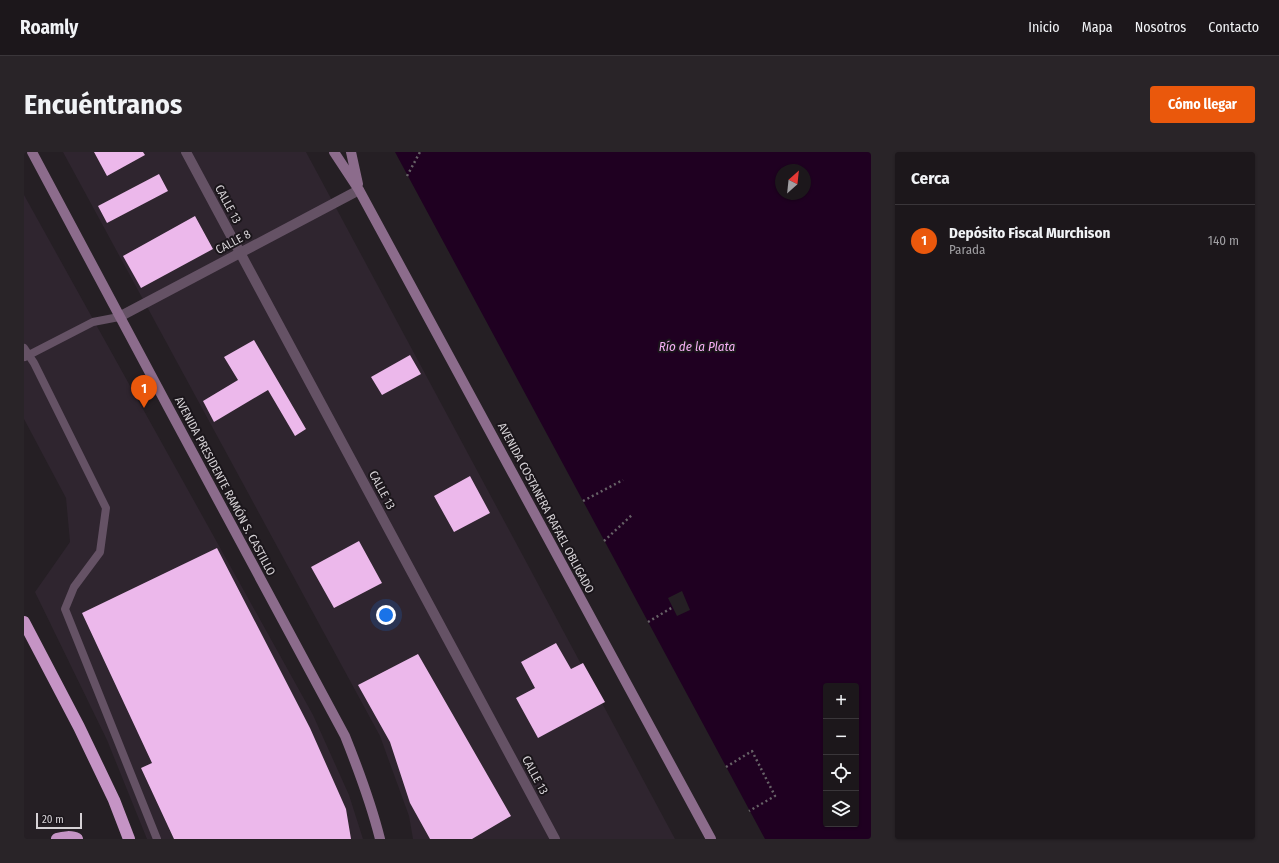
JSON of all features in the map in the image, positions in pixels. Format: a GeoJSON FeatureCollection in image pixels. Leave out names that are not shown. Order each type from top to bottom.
{"type":"FeatureCollection","features":[{"type":"Feature","properties":{"kind":"highway"},"geometry":{"type":"LineString","coordinates":[[24,622],[79,727],[114,800],[129,839]]}},
{"type":"Feature","properties":{"kind":"highway"},"geometry":{"type":"LineString","coordinates":[[58,839],[62,837],[75,837],[77,839]]}},
{"type":"Feature","properties":{"kind":"main road","name":"AVENIDA PRESIDENTE RAMÓN S. CASTILLO"},"geometry":{"type":"LineString","coordinates":[[32,152],[119,317],[345,736],[373,810],[380,839]]}},
{"type":"Feature","properties":{"kind":"main road","name":"AVENIDA COSTANERA RAFAEL OBLIGADO"},"geometry":{"type":"LineString","coordinates":[[334,152],[360,190],[711,839]]}},
{"type":"Feature","properties":{"kind":"main road","name":"AVENIDA COSTANERA RAFAEL OBLIGADO"},"geometry":{"type":"LineString","coordinates":[[351,152],[360,190]]}},
{"type":"Feature","properties":{"kind":"street","name":"CALLE 13"},"geometry":{"type":"LineString","coordinates":[[186,152],[555,839]]}},
{"type":"Feature","properties":{"kind":"street","name":"CALLE 8"},"geometry":{"type":"LineString","coordinates":[[119,317],[360,190]]}},
{"type":"Feature","properties":{"kind":"lane"},"geometry":{"type":"LineString","coordinates":[[119,317],[93,322],[26,354],[106,508],[100,552],[74,587],[65,609],[157,839]]}},
{"type":"Feature","properties":{"kind":"path"},"geometry":{"type":"LineString","coordinates":[[407,176],[420,152]]}},
{"type":"Feature","properties":{"kind":"path"},"geometry":{"type":"LineString","coordinates":[[582,501],[623,480]]}},
{"type":"Feature","properties":{"kind":"path"},"geometry":{"type":"LineString","coordinates":[[604,541],[634,514]]}},
{"type":"Feature","properties":{"kind":"path"},"geometry":{"type":"LineString","coordinates":[[648,622],[673,607]]}},
{"type":"Feature","properties":{"kind":"path"},"geometry":{"type":"LineString","coordinates":[[726,767],[752,751],[775,796],[750,811]]}},
{"type":"Feature","properties":{"kind":"shaded area"},"geometry":{"type":"Polygon","coordinates":[[[63,152],[306,152],[675,839],[413,839],[409,816],[380,736],[63,152]]]}},
{"type":"Feature","properties":{"kind":"shaded area"},"geometry":{"type":"Polygon","coordinates":[[[24,195],[313,715],[349,795],[363,839],[147,839],[107,740],[35,592],[70,542],[66,498],[24,419],[24,195]]]}},
{"type":"Feature","properties":{"kind":"water","name":"Río de la Plata"},"geometry":{"type":"Polygon","coordinates":[[[395,152],[871,152],[871,839],[765,839],[395,152]]]}},
{"type":"Feature","properties":{"kind":"pier"},"geometry":{"type":"Polygon","coordinates":[[[682,591],[690,610],[677,616],[668,598],[682,591]]]}},
{"type":"Feature","properties":{"kind":"building"},"geometry":{"type":"Polygon","coordinates":[[[94,152],[143,152],[145,155],[107,176],[94,152]]]}},
{"type":"Feature","properties":{"kind":"building"},"geometry":{"type":"Polygon","coordinates":[[[159,174],[168,191],[107,223],[98,206],[159,174]]]}},
{"type":"Feature","properties":{"kind":"building"},"geometry":{"type":"Polygon","coordinates":[[[195,216],[213,249],[141,288],[123,256],[195,216]]]}},
{"type":"Feature","properties":{"kind":"building"},"geometry":{"type":"Polygon","coordinates":[[[254,340],[306,429],[295,436],[268,390],[214,422],[203,401],[238,380],[224,357],[254,340]]]}},
{"type":"Feature","properties":{"kind":"building"},"geometry":{"type":"Polygon","coordinates":[[[410,355],[421,374],[382,395],[371,377],[410,355]]]}},
{"type":"Feature","properties":{"kind":"building"},"geometry":{"type":"Polygon","coordinates":[[[470,476],[490,513],[454,532],[434,496],[470,476]]]}},
{"type":"Feature","properties":{"kind":"building"},"geometry":{"type":"Polygon","coordinates":[[[359,541],[382,583],[334,608],[311,567],[359,541]]]}},
{"type":"Feature","properties":{"kind":"building"},"geometry":{"type":"Polygon","coordinates":[[[217,548],[310,728],[346,809],[351,839],[174,839],[141,768],[152,763],[82,613],[217,548]]]}},
{"type":"Feature","properties":{"kind":"building"},"geometry":{"type":"Polygon","coordinates":[[[556,643],[571,669],[583,663],[605,702],[538,738],[516,698],[535,688],[521,662],[556,643]]]}},
{"type":"Feature","properties":{"kind":"building"},"geometry":{"type":"Polygon","coordinates":[[[418,654],[511,816],[472,839],[430,839],[410,803],[390,742],[358,685],[418,654]]]}},
{"type":"Feature","properties":{"kind":"place","name":"Depósito Fiscal Murchison"},"geometry":{"type":"Point","coordinates":[144,408]}}]}
